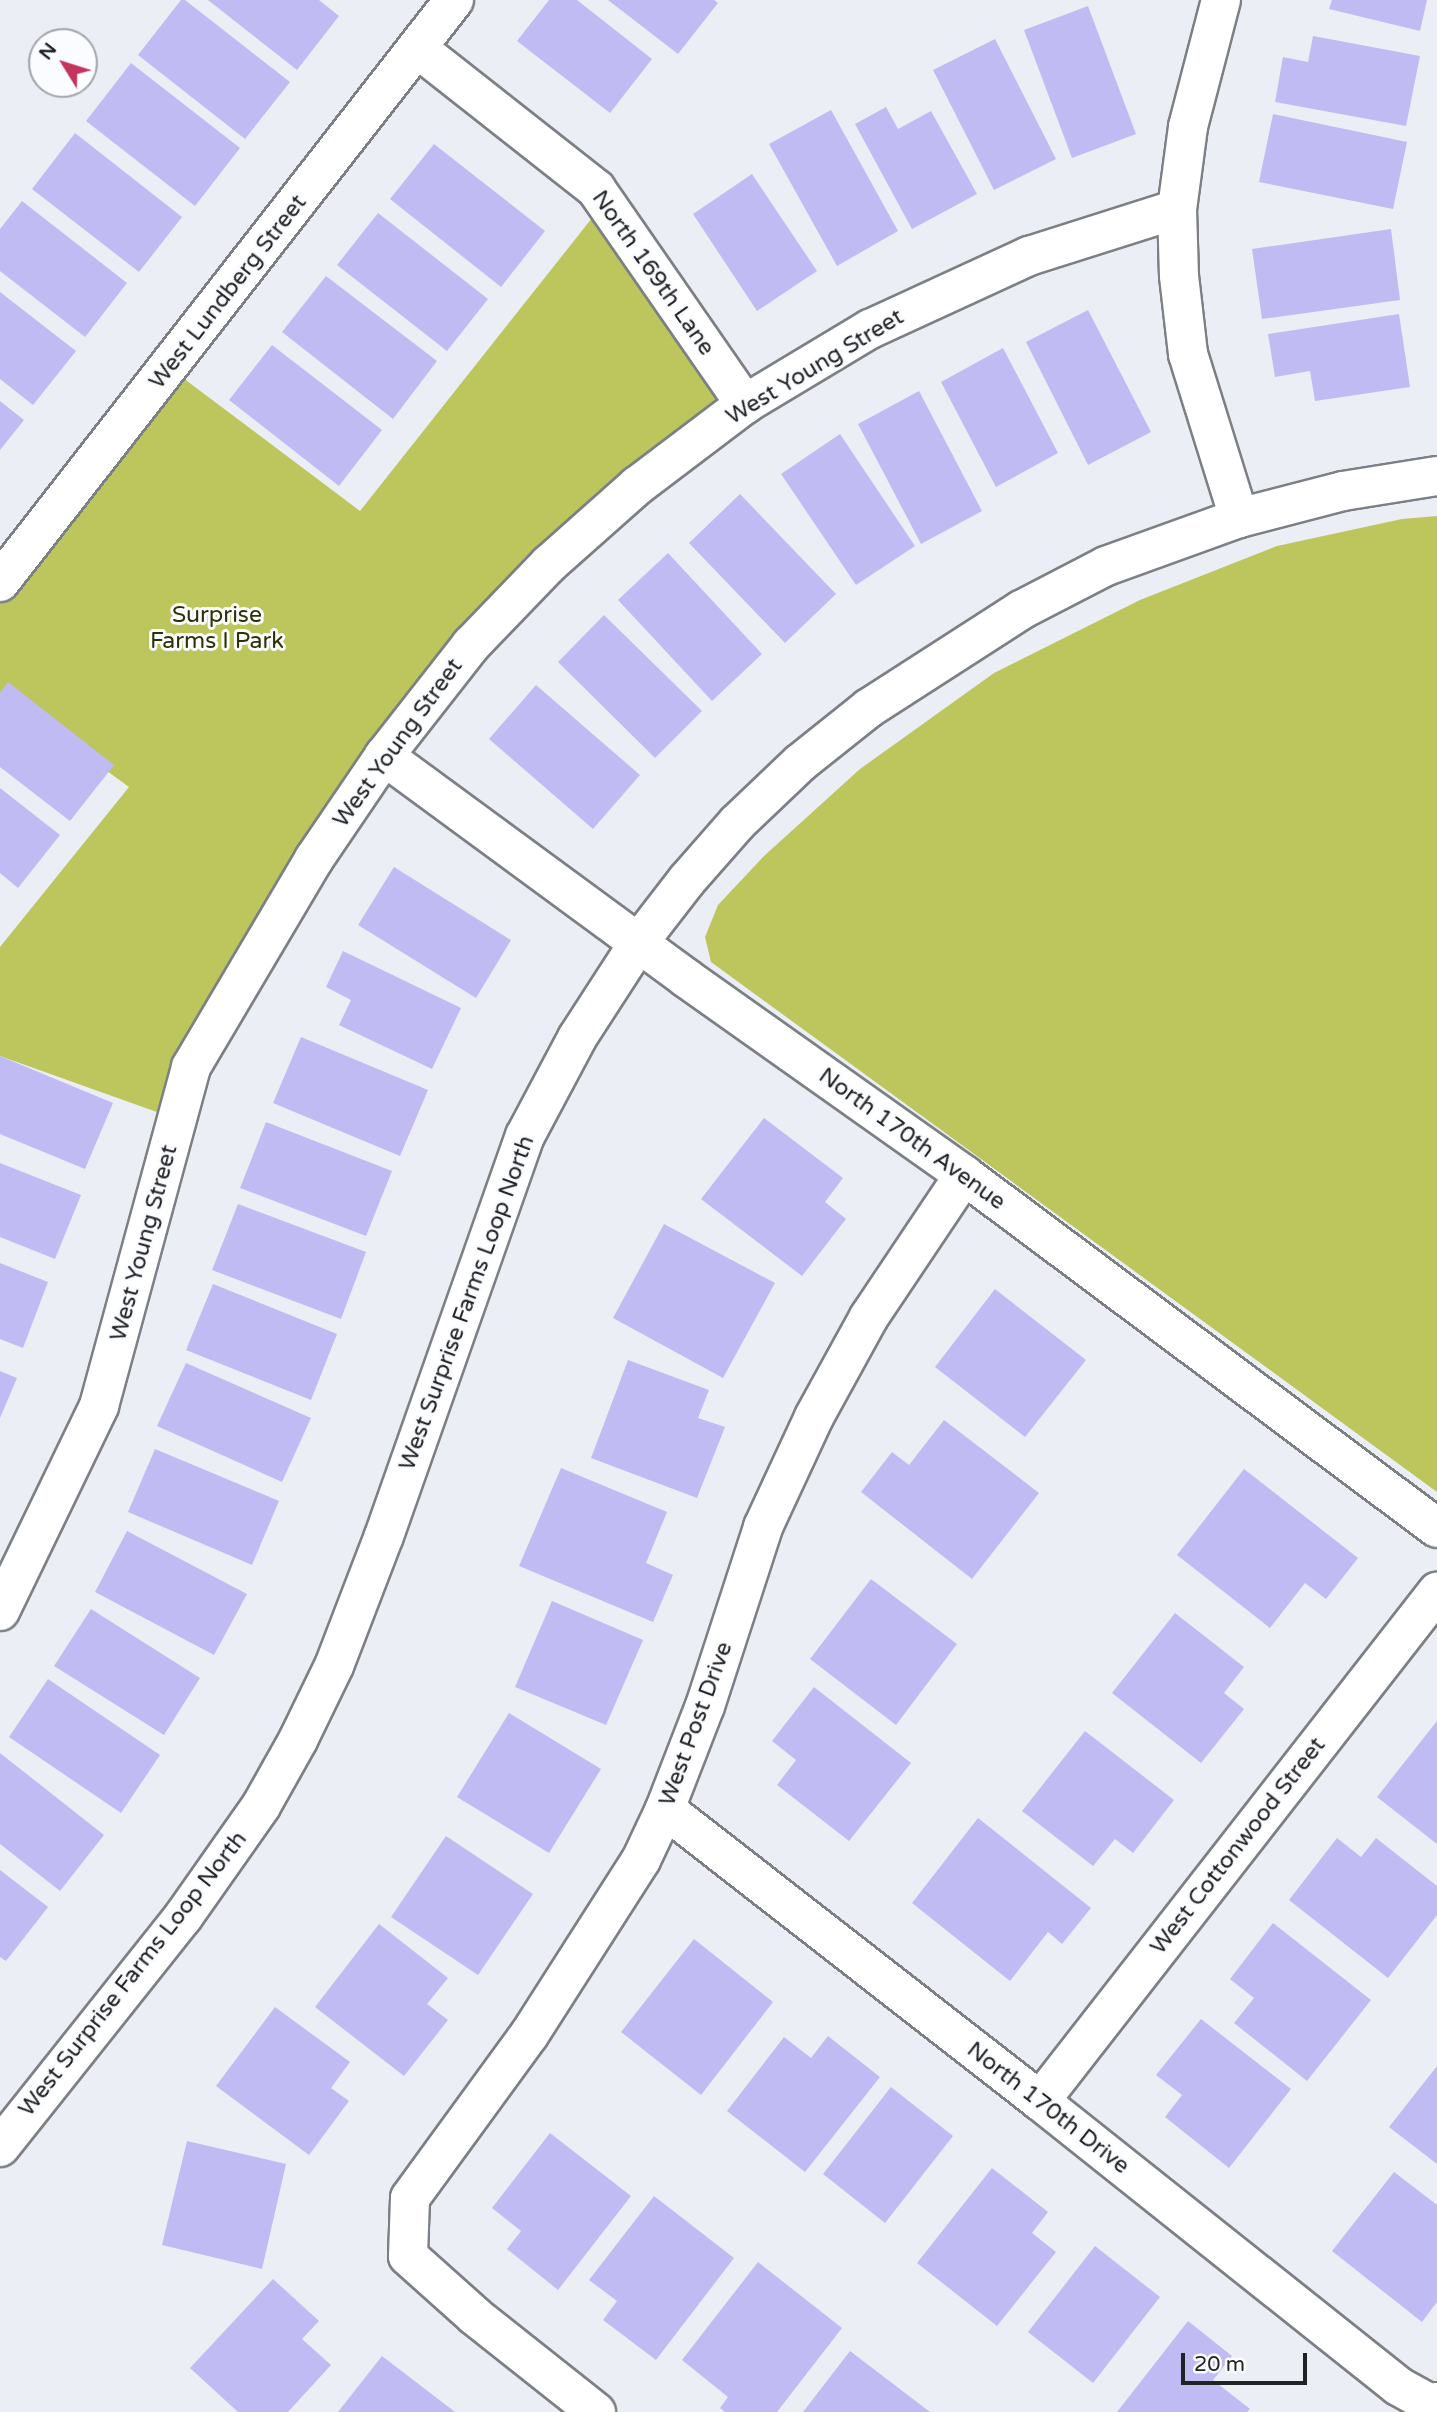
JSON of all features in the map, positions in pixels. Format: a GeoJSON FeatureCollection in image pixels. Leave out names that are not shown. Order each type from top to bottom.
{"type":"FeatureCollection","features":[{"type":"Feature","properties":{"kind":"street","name":"West Lundberg Street"},"geometry":{"type":"LineString","coordinates":[[0,582],[454,0]]}},
{"type":"Feature","properties":{"kind":"street"},"geometry":{"type":"LineString","coordinates":[[1221,0],[1188,127],[1177,209],[1179,276],[1188,354],[1239,518]]}},
{"type":"Feature","properties":{"kind":"street","name":"North 169th Lane"},"geometry":{"type":"LineString","coordinates":[[417,48],[596,189],[745,404]]}},
{"type":"Feature","properties":{"kind":"street","name":"West Young Street"},"geometry":{"type":"LineString","coordinates":[[0,1611],[99,1406],[191,1066],[314,859],[384,756],[471,645],[550,564],[637,486],[745,404],[870,329],[1029,256],[1177,209]]}},
{"type":"Feature","properties":{"kind":"street","name":"West Surprise Farms Loop North"},"geometry":{"type":"LineString","coordinates":[[0,2147],[183,1917],[261,1806],[298,1740],[334,1666],[384,1536],[525,1136],[577,1038],[639,942],[687,880],[737,823],[800,763],[869,708],[1021,610],[1105,566],[1239,518],[1343,491],[1437,476]]}},
{"type":"Feature","properties":{"kind":"street","name":"North 170th Avenue"},"geometry":{"type":"LineString","coordinates":[[384,756],[686,978],[964,1175],[1437,1528]]}},
{"type":"Feature","properties":{"kind":"street","name":"West Post Drive"},"geometry":{"type":"LineString","coordinates":[[596,2412],[475,2316],[408,2256],[410,2198],[529,2035],[641,1860],[665,1809],[705,1706],[763,1527],[814,1417],[869,1317],[964,1175]]}},
{"type":"Feature","properties":{"kind":"street","name":"West Cottonwood Street"},"geometry":{"type":"LineString","coordinates":[[1040,2101],[1437,1592]]}},
{"type":"Feature","properties":{"kind":"street","name":"North 170th Drive"},"geometry":{"type":"LineString","coordinates":[[665,1809],[1040,2101],[1398,2386],[1434,2404]]}},
{"type":"Feature","properties":{"kind":"green space","name":"Surprise Farms I Park"},"geometry":{"type":"Polygon","coordinates":[[[596,213],[718,401],[534,559],[369,743],[286,871],[168,1116],[0,1056],[0,947],[129,787],[0,693],[0,596],[175,372],[360,511],[596,213]]]}},
{"type":"Feature","properties":{"kind":"green space"},"geometry":{"type":"Polygon","coordinates":[[[1437,516],[1437,1492],[711,962],[705,937],[718,905],[764,856],[860,769],[994,673],[1140,600],[1277,546],[1402,519],[1437,516]]]}},
{"type":"Feature","properties":{"kind":"building"},"geometry":{"type":"Polygon","coordinates":[[[181,0],[185,0],[290,82],[245,139],[138,55],[181,0]]]}},
{"type":"Feature","properties":{"kind":"building"},"geometry":{"type":"Polygon","coordinates":[[[208,0],[319,0],[339,16],[297,70],[208,0]]]}},
{"type":"Feature","properties":{"kind":"building"},"geometry":{"type":"Polygon","coordinates":[[[549,0],[577,0],[652,59],[610,113],[517,41],[549,0]]]}},
{"type":"Feature","properties":{"kind":"building"},"geometry":{"type":"Polygon","coordinates":[[[608,0],[714,0],[718,3],[678,54],[608,0]]]}},
{"type":"Feature","properties":{"kind":"building"},"geometry":{"type":"Polygon","coordinates":[[[1332,0],[1427,0],[1420,31],[1329,9],[1332,0]]]}},
{"type":"Feature","properties":{"kind":"building"},"geometry":{"type":"Polygon","coordinates":[[[1088,6],[1136,134],[1072,158],[1024,30],[1088,6]]]}},
{"type":"Feature","properties":{"kind":"building"},"geometry":{"type":"Polygon","coordinates":[[[1313,36],[1420,56],[1406,126],[1275,102],[1283,57],[1308,62],[1313,36]]]}},
{"type":"Feature","properties":{"kind":"building"},"geometry":{"type":"Polygon","coordinates":[[[995,39],[1056,159],[994,190],[933,70],[995,39]]]}},
{"type":"Feature","properties":{"kind":"building"},"geometry":{"type":"Polygon","coordinates":[[[131,63],[240,148],[195,206],[86,121],[131,63]]]}},
{"type":"Feature","properties":{"kind":"building"},"geometry":{"type":"Polygon","coordinates":[[[886,107],[898,129],[931,111],[977,194],[912,229],[855,124],[886,107]]]}},
{"type":"Feature","properties":{"kind":"building"},"geometry":{"type":"Polygon","coordinates":[[[831,110],[898,231],[837,266],[769,144],[831,110]]]}},
{"type":"Feature","properties":{"kind":"building"},"geometry":{"type":"Polygon","coordinates":[[[1273,114],[1407,142],[1393,209],[1259,182],[1273,114]]]}},
{"type":"Feature","properties":{"kind":"building"},"geometry":{"type":"Polygon","coordinates":[[[75,133],[182,217],[139,272],[32,189],[75,133]]]}},
{"type":"Feature","properties":{"kind":"building"},"geometry":{"type":"Polygon","coordinates":[[[434,144],[545,231],[501,287],[390,199],[434,144]]]}},
{"type":"Feature","properties":{"kind":"building"},"geometry":{"type":"Polygon","coordinates":[[[752,174],[817,271],[757,311],[693,214],[752,174]]]}},
{"type":"Feature","properties":{"kind":"building"},"geometry":{"type":"Polygon","coordinates":[[[22,201],[127,283],[85,337],[0,271],[0,229],[22,201]]]}},
{"type":"Feature","properties":{"kind":"building"},"geometry":{"type":"Polygon","coordinates":[[[378,213],[488,299],[447,351],[337,265],[378,213]]]}},
{"type":"Feature","properties":{"kind":"building"},"geometry":{"type":"Polygon","coordinates":[[[1391,229],[1400,300],[1262,319],[1252,249],[1391,229]]]}},
{"type":"Feature","properties":{"kind":"building"},"geometry":{"type":"Polygon","coordinates":[[[326,276],[437,361],[393,419],[282,332],[326,276]]]}},
{"type":"Feature","properties":{"kind":"building"},"geometry":{"type":"Polygon","coordinates":[[[0,292],[76,351],[33,405],[0,379],[0,292]]]}},
{"type":"Feature","properties":{"kind":"building"},"geometry":{"type":"Polygon","coordinates":[[[1088,310],[1151,432],[1088,465],[1026,342],[1088,310]]]}},
{"type":"Feature","properties":{"kind":"building"},"geometry":{"type":"Polygon","coordinates":[[[1399,314],[1410,387],[1315,401],[1310,371],[1275,377],[1268,334],[1399,314]]]}},
{"type":"Feature","properties":{"kind":"building"},"geometry":{"type":"Polygon","coordinates":[[[272,345],[382,430],[339,486],[229,400],[272,345]]]}},
{"type":"Feature","properties":{"kind":"building"},"geometry":{"type":"Polygon","coordinates":[[[1003,348],[1058,453],[996,487],[941,382],[1003,348]]]}},
{"type":"Feature","properties":{"kind":"building"},"geometry":{"type":"Polygon","coordinates":[[[919,391],[982,511],[921,544],[858,424],[919,391]]]}},
{"type":"Feature","properties":{"kind":"building"},"geometry":{"type":"Polygon","coordinates":[[[0,401],[24,420],[0,450],[0,401]]]}},
{"type":"Feature","properties":{"kind":"building"},"geometry":{"type":"Polygon","coordinates":[[[840,434],[915,546],[856,585],[781,474],[840,434]]]}},
{"type":"Feature","properties":{"kind":"building"},"geometry":{"type":"Polygon","coordinates":[[[740,494],[836,594],[785,643],[689,543],[740,494]]]}},
{"type":"Feature","properties":{"kind":"building"},"geometry":{"type":"Polygon","coordinates":[[[668,553],[762,654],[712,701],[618,600],[668,553]]]}},
{"type":"Feature","properties":{"kind":"building"},"geometry":{"type":"Polygon","coordinates":[[[604,615],[702,711],[655,758],[558,662],[604,615]]]}},
{"type":"Feature","properties":{"kind":"building"},"geometry":{"type":"Polygon","coordinates":[[[8,682],[114,765],[70,821],[0,767],[0,693],[8,682]]]}},
{"type":"Feature","properties":{"kind":"building"},"geometry":{"type":"Polygon","coordinates":[[[536,685],[640,775],[593,829],[489,739],[536,685]]]}},
{"type":"Feature","properties":{"kind":"building"},"geometry":{"type":"Polygon","coordinates":[[[0,788],[60,835],[18,888],[0,873],[0,788]]]}},
{"type":"Feature","properties":{"kind":"building"},"geometry":{"type":"Polygon","coordinates":[[[394,867],[511,940],[476,998],[358,925],[394,867]]]}},
{"type":"Feature","properties":{"kind":"building"},"geometry":{"type":"Polygon","coordinates":[[[343,951],[461,1008],[432,1069],[339,1025],[351,1000],[326,987],[343,951]]]}},
{"type":"Feature","properties":{"kind":"building"},"geometry":{"type":"Polygon","coordinates":[[[301,1037],[428,1090],[400,1156],[273,1103],[301,1037]]]}},
{"type":"Feature","properties":{"kind":"building"},"geometry":{"type":"Polygon","coordinates":[[[0,1056],[113,1103],[85,1169],[0,1134],[0,1056]]]}},
{"type":"Feature","properties":{"kind":"building"},"geometry":{"type":"Polygon","coordinates":[[[764,1118],[843,1178],[825,1202],[846,1219],[802,1276],[701,1199],[764,1118]]]}},
{"type":"Feature","properties":{"kind":"building"},"geometry":{"type":"Polygon","coordinates":[[[266,1122],[392,1171],[366,1236],[240,1188],[266,1122]]]}},
{"type":"Feature","properties":{"kind":"building"},"geometry":{"type":"Polygon","coordinates":[[[0,1163],[81,1195],[55,1259],[0,1237],[0,1163]]]}},
{"type":"Feature","properties":{"kind":"building"},"geometry":{"type":"Polygon","coordinates":[[[238,1204],[366,1252],[341,1319],[212,1270],[238,1204]]]}},
{"type":"Feature","properties":{"kind":"building"},"geometry":{"type":"Polygon","coordinates":[[[664,1224],[775,1283],[723,1378],[613,1318],[664,1224]]]}},
{"type":"Feature","properties":{"kind":"building"},"geometry":{"type":"Polygon","coordinates":[[[0,1263],[48,1282],[23,1348],[0,1339],[0,1263]]]}},
{"type":"Feature","properties":{"kind":"building"},"geometry":{"type":"Polygon","coordinates":[[[213,1284],[337,1334],[311,1400],[186,1350],[213,1284]]]}},
{"type":"Feature","properties":{"kind":"building"},"geometry":{"type":"Polygon","coordinates":[[[995,1289],[1086,1360],[1025,1437],[935,1367],[995,1289]]]}},
{"type":"Feature","properties":{"kind":"building"},"geometry":{"type":"Polygon","coordinates":[[[628,1360],[709,1390],[698,1418],[725,1427],[697,1498],[591,1458],[628,1360]]]}},
{"type":"Feature","properties":{"kind":"building"},"geometry":{"type":"Polygon","coordinates":[[[186,1363],[311,1418],[282,1482],[157,1426],[186,1363]]]}},
{"type":"Feature","properties":{"kind":"building"},"geometry":{"type":"Polygon","coordinates":[[[0,1371],[17,1378],[0,1418],[0,1371]]]}},
{"type":"Feature","properties":{"kind":"building"},"geometry":{"type":"Polygon","coordinates":[[[944,1420],[1039,1493],[972,1579],[861,1492],[892,1452],[909,1465],[944,1420]]]}},
{"type":"Feature","properties":{"kind":"building"},"geometry":{"type":"Polygon","coordinates":[[[155,1449],[279,1501],[252,1565],[128,1512],[155,1449]]]}},
{"type":"Feature","properties":{"kind":"building"},"geometry":{"type":"Polygon","coordinates":[[[561,1468],[667,1512],[646,1563],[673,1575],[653,1622],[519,1566],[561,1468]]]}},
{"type":"Feature","properties":{"kind":"building"},"geometry":{"type":"Polygon","coordinates":[[[1244,1469],[1358,1558],[1326,1599],[1305,1583],[1270,1628],[1177,1555],[1244,1469]]]}},
{"type":"Feature","properties":{"kind":"building"},"geometry":{"type":"Polygon","coordinates":[[[127,1531],[247,1594],[214,1655],[95,1592],[127,1531]]]}},
{"type":"Feature","properties":{"kind":"building"},"geometry":{"type":"Polygon","coordinates":[[[871,1579],[957,1644],[896,1725],[810,1659],[871,1579]]]}},
{"type":"Feature","properties":{"kind":"building"},"geometry":{"type":"Polygon","coordinates":[[[552,1601],[643,1640],[606,1725],[515,1687],[552,1601]]]}},
{"type":"Feature","properties":{"kind":"building"},"geometry":{"type":"Polygon","coordinates":[[[91,1609],[200,1678],[164,1735],[54,1666],[91,1609]]]}},
{"type":"Feature","properties":{"kind":"building"},"geometry":{"type":"Polygon","coordinates":[[[1175,1613],[1244,1667],[1224,1693],[1244,1709],[1201,1763],[1112,1693],[1175,1613]]]}},
{"type":"Feature","properties":{"kind":"building"},"geometry":{"type":"Polygon","coordinates":[[[48,1679],[160,1755],[121,1813],[9,1737],[48,1679]]]}},
{"type":"Feature","properties":{"kind":"building"},"geometry":{"type":"Polygon","coordinates":[[[814,1687],[911,1763],[849,1841],[777,1785],[796,1760],[772,1741],[814,1687]]]}},
{"type":"Feature","properties":{"kind":"building"},"geometry":{"type":"Polygon","coordinates":[[[509,1713],[601,1769],[549,1853],[457,1797],[509,1713]]]}},
{"type":"Feature","properties":{"kind":"building"},"geometry":{"type":"Polygon","coordinates":[[[1437,1721],[1437,1844],[1377,1797],[1437,1721]]]}},
{"type":"Feature","properties":{"kind":"building"},"geometry":{"type":"Polygon","coordinates":[[[1085,1731],[1174,1800],[1133,1853],[1115,1839],[1093,1866],[1022,1811],[1085,1731]]]}},
{"type":"Feature","properties":{"kind":"building"},"geometry":{"type":"Polygon","coordinates":[[[0,1753],[104,1835],[60,1891],[0,1844],[0,1753]]]}},
{"type":"Feature","properties":{"kind":"building"},"geometry":{"type":"Polygon","coordinates":[[[978,1818],[1091,1908],[1062,1944],[1048,1932],[1010,1981],[912,1903],[978,1818]]]}},
{"type":"Feature","properties":{"kind":"building"},"geometry":{"type":"Polygon","coordinates":[[[446,1836],[533,1894],[478,1975],[391,1917],[446,1836]]]}},
{"type":"Feature","properties":{"kind":"building"},"geometry":{"type":"Polygon","coordinates":[[[1337,1838],[1361,1857],[1376,1838],[1437,1886],[1437,1915],[1388,1978],[1289,1900],[1337,1838]]]}},
{"type":"Feature","properties":{"kind":"building"},"geometry":{"type":"Polygon","coordinates":[[[0,1870],[48,1907],[6,1961],[0,1957],[0,1870]]]}},
{"type":"Feature","properties":{"kind":"building"},"geometry":{"type":"Polygon","coordinates":[[[1273,1923],[1371,2000],[1307,2081],[1234,2023],[1254,1998],[1230,1979],[1273,1923]]]}},
{"type":"Feature","properties":{"kind":"building"},"geometry":{"type":"Polygon","coordinates":[[[379,1924],[448,1978],[427,2004],[448,2020],[404,2076],[315,2007],[379,1924]]]}},
{"type":"Feature","properties":{"kind":"building"},"geometry":{"type":"Polygon","coordinates":[[[694,1939],[773,2002],[701,2095],[621,2032],[694,1939]]]}},
{"type":"Feature","properties":{"kind":"building"},"geometry":{"type":"Polygon","coordinates":[[[275,2007],[350,2062],[331,2088],[349,2101],[309,2155],[216,2086],[275,2007]]]}},
{"type":"Feature","properties":{"kind":"building"},"geometry":{"type":"Polygon","coordinates":[[[1201,2019],[1291,2089],[1229,2168],[1165,2117],[1182,2095],[1156,2075],[1201,2019]]]}},
{"type":"Feature","properties":{"kind":"building"},"geometry":{"type":"Polygon","coordinates":[[[828,2036],[880,2077],[805,2172],[727,2111],[784,2037],[811,2058],[828,2036]]]}},
{"type":"Feature","properties":{"kind":"building"},"geometry":{"type":"Polygon","coordinates":[[[1437,2066],[1437,2164],[1389,2127],[1437,2066]]]}},
{"type":"Feature","properties":{"kind":"building"},"geometry":{"type":"Polygon","coordinates":[[[891,2087],[953,2136],[885,2223],[823,2174],[891,2087]]]}},
{"type":"Feature","properties":{"kind":"building"},"geometry":{"type":"Polygon","coordinates":[[[550,2133],[631,2196],[558,2290],[507,2249],[521,2231],[492,2208],[550,2133]]]}},
{"type":"Feature","properties":{"kind":"building"},"geometry":{"type":"Polygon","coordinates":[[[187,2141],[286,2164],[262,2269],[162,2245],[187,2141]]]}},
{"type":"Feature","properties":{"kind":"building"},"geometry":{"type":"Polygon","coordinates":[[[992,2168],[1048,2212],[1032,2233],[1056,2252],[997,2326],[917,2263],[992,2168]]]}},
{"type":"Feature","properties":{"kind":"building"},"geometry":{"type":"Polygon","coordinates":[[[1394,2172],[1437,2205],[1437,2302],[1422,2322],[1332,2251],[1394,2172]]]}},
{"type":"Feature","properties":{"kind":"building"},"geometry":{"type":"Polygon","coordinates":[[[654,2196],[734,2258],[656,2360],[603,2320],[617,2301],[589,2280],[654,2196]]]}},
{"type":"Feature","properties":{"kind":"building"},"geometry":{"type":"Polygon","coordinates":[[[1095,2246],[1160,2297],[1093,2383],[1028,2332],[1095,2246]]]}},
{"type":"Feature","properties":{"kind":"building"},"geometry":{"type":"Polygon","coordinates":[[[758,2262],[842,2328],[777,2412],[725,2412],[720,2408],[728,2397],[682,2360],[758,2262]]]}},
{"type":"Feature","properties":{"kind":"building"},"geometry":{"type":"Polygon","coordinates":[[[273,2279],[319,2321],[302,2339],[331,2365],[288,2412],[238,2412],[190,2368],[273,2279]]]}},
{"type":"Feature","properties":{"kind":"building"},"geometry":{"type":"Polygon","coordinates":[[[1188,2321],[1232,2356],[1213,2380],[1250,2409],[1247,2412],[1117,2412],[1188,2321]]]}},
{"type":"Feature","properties":{"kind":"building"},"geometry":{"type":"Polygon","coordinates":[[[850,2351],[930,2412],[803,2412],[850,2351]]]}},
{"type":"Feature","properties":{"kind":"building"},"geometry":{"type":"Polygon","coordinates":[[[382,2356],[455,2412],[338,2412],[382,2356]]]}}]}
